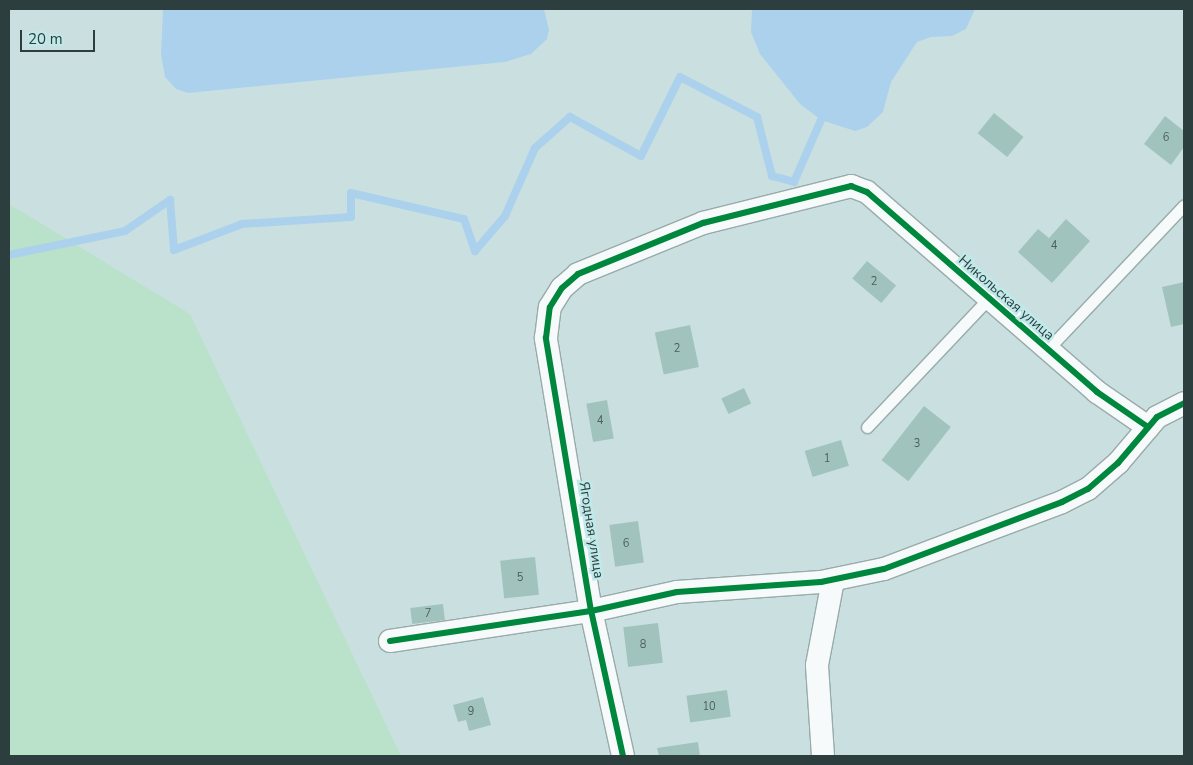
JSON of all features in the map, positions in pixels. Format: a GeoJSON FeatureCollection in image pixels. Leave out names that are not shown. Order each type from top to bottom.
{"type":"FeatureCollection","features":[{"type":"Feature","properties":{"kind":"street","name":"Никольская улица"},"geometry":{"type":"LineString","coordinates":[[550,307],[562,288],[578,274],[694,227],[851,186],[867,192],[1097,392],[1148,427]]}},
{"type":"Feature","properties":{"kind":"street","name":"Ягодная улица"},"geometry":{"type":"LineString","coordinates":[[550,307],[546,338],[591,611],[624,756]]}},
{"type":"Feature","properties":{"kind":"street"},"geometry":{"type":"LineString","coordinates":[[390,641],[591,611],[677,592],[833,580],[884,569],[1062,502],[1088,488],[1118,463],[1157,417],[1184,403]]}},
{"type":"Feature","properties":{"kind":"street"},"geometry":{"type":"LineString","coordinates":[[823,756],[817,665],[833,580]]}},
{"type":"Feature","properties":{"kind":"lane"},"geometry":{"type":"LineString","coordinates":[[1047,350],[1184,205]]}},
{"type":"Feature","properties":{"kind":"lane"},"geometry":{"type":"LineString","coordinates":[[867,427],[988,299]]}},
{"type":"Feature","properties":{"kind":"green space"},"geometry":{"type":"Polygon","coordinates":[[[9,204],[190,314],[401,756],[9,756],[9,204]]]}},
{"type":"Feature","properties":{"kind":"water"},"geometry":{"type":"Polygon","coordinates":[[[163,9],[544,9],[549,30],[547,39],[531,54],[505,62],[188,93],[176,89],[165,77],[161,54],[163,9]]]}},
{"type":"Feature","properties":{"kind":"water"},"geometry":{"type":"Polygon","coordinates":[[[752,9],[975,9],[966,29],[952,36],[931,37],[917,42],[891,82],[883,112],[867,127],[855,131],[821,120],[800,104],[760,54],[751,32],[752,9]]]}},
{"type":"Feature","properties":{"kind":"building"},"geometry":{"type":"Polygon","coordinates":[[[994,113],[1024,137],[1007,157],[978,133],[994,113]]]}},
{"type":"Feature","properties":{"kind":"building"},"geometry":{"type":"Polygon","coordinates":[[[1165,116],[1184,131],[1184,147],[1171,165],[1144,144],[1165,116]]]}},
{"type":"Feature","properties":{"kind":"building"},"geometry":{"type":"Polygon","coordinates":[[[1066,219],[1090,241],[1052,283],[1018,252],[1038,229],[1049,238],[1066,219]]]}},
{"type":"Feature","properties":{"kind":"building"},"geometry":{"type":"Polygon","coordinates":[[[867,261],[896,285],[881,303],[852,279],[867,261]]]}},
{"type":"Feature","properties":{"kind":"building"},"geometry":{"type":"Polygon","coordinates":[[[1184,282],[1184,324],[1171,327],[1162,287],[1184,282]]]}},
{"type":"Feature","properties":{"kind":"building"},"geometry":{"type":"Polygon","coordinates":[[[690,325],[699,367],[664,375],[655,332],[690,325]]]}},
{"type":"Feature","properties":{"kind":"building"},"geometry":{"type":"Polygon","coordinates":[[[744,388],[751,403],[729,414],[721,399],[744,388]]]}},
{"type":"Feature","properties":{"kind":"building"},"geometry":{"type":"Polygon","coordinates":[[[607,400],[614,438],[593,442],[586,404],[607,400]]]}},
{"type":"Feature","properties":{"kind":"building"},"geometry":{"type":"Polygon","coordinates":[[[924,406],[951,427],[908,481],[882,460],[924,406]]]}},
{"type":"Feature","properties":{"kind":"building"},"geometry":{"type":"Polygon","coordinates":[[[841,440],[849,466],[813,477],[805,451],[841,440]]]}},
{"type":"Feature","properties":{"kind":"building"},"geometry":{"type":"Polygon","coordinates":[[[638,521],[644,563],[615,567],[609,525],[638,521]]]}},
{"type":"Feature","properties":{"kind":"building"},"geometry":{"type":"Polygon","coordinates":[[[535,557],[539,595],[504,598],[500,561],[535,557]]]}},
{"type":"Feature","properties":{"kind":"building"},"geometry":{"type":"Polygon","coordinates":[[[443,604],[445,620],[412,624],[410,608],[443,604]]]}},
{"type":"Feature","properties":{"kind":"building"},"geometry":{"type":"Polygon","coordinates":[[[658,623],[663,663],[628,667],[623,627],[658,623]]]}},
{"type":"Feature","properties":{"kind":"building"},"geometry":{"type":"Polygon","coordinates":[[[727,690],[731,717],[690,722],[686,696],[727,690]]]}},
{"type":"Feature","properties":{"kind":"building"},"geometry":{"type":"Polygon","coordinates":[[[483,697],[491,725],[469,731],[466,720],[458,722],[453,705],[483,697]]]}},
{"type":"Feature","properties":{"kind":"building"},"geometry":{"type":"Polygon","coordinates":[[[698,742],[700,756],[659,756],[657,748],[698,742]]]}},
{"type":"Feature","properties":{"kind":"waterway"},"geometry":{"type":"LineString","coordinates":[[9,255],[125,231],[170,200],[174,250],[242,224],[351,217],[351,193],[464,219],[475,251],[505,216],[535,148],[570,117],[641,156],[680,77],[757,117],[772,176],[794,182],[821,120]]}},
{"type":"Feature","properties":{"kind":"cycle path"},"geometry":{"type":"LineString","coordinates":[[623,756],[591,611],[546,338],[550,307],[562,288],[578,274],[703,223],[851,186],[867,192],[1097,392],[1148,427]]}},
{"type":"Feature","properties":{"kind":"cycle path"},"geometry":{"type":"LineString","coordinates":[[390,641],[591,611],[677,592],[821,582],[884,569],[1062,502],[1088,489],[1118,463],[1157,417],[1184,403]]}}]}
